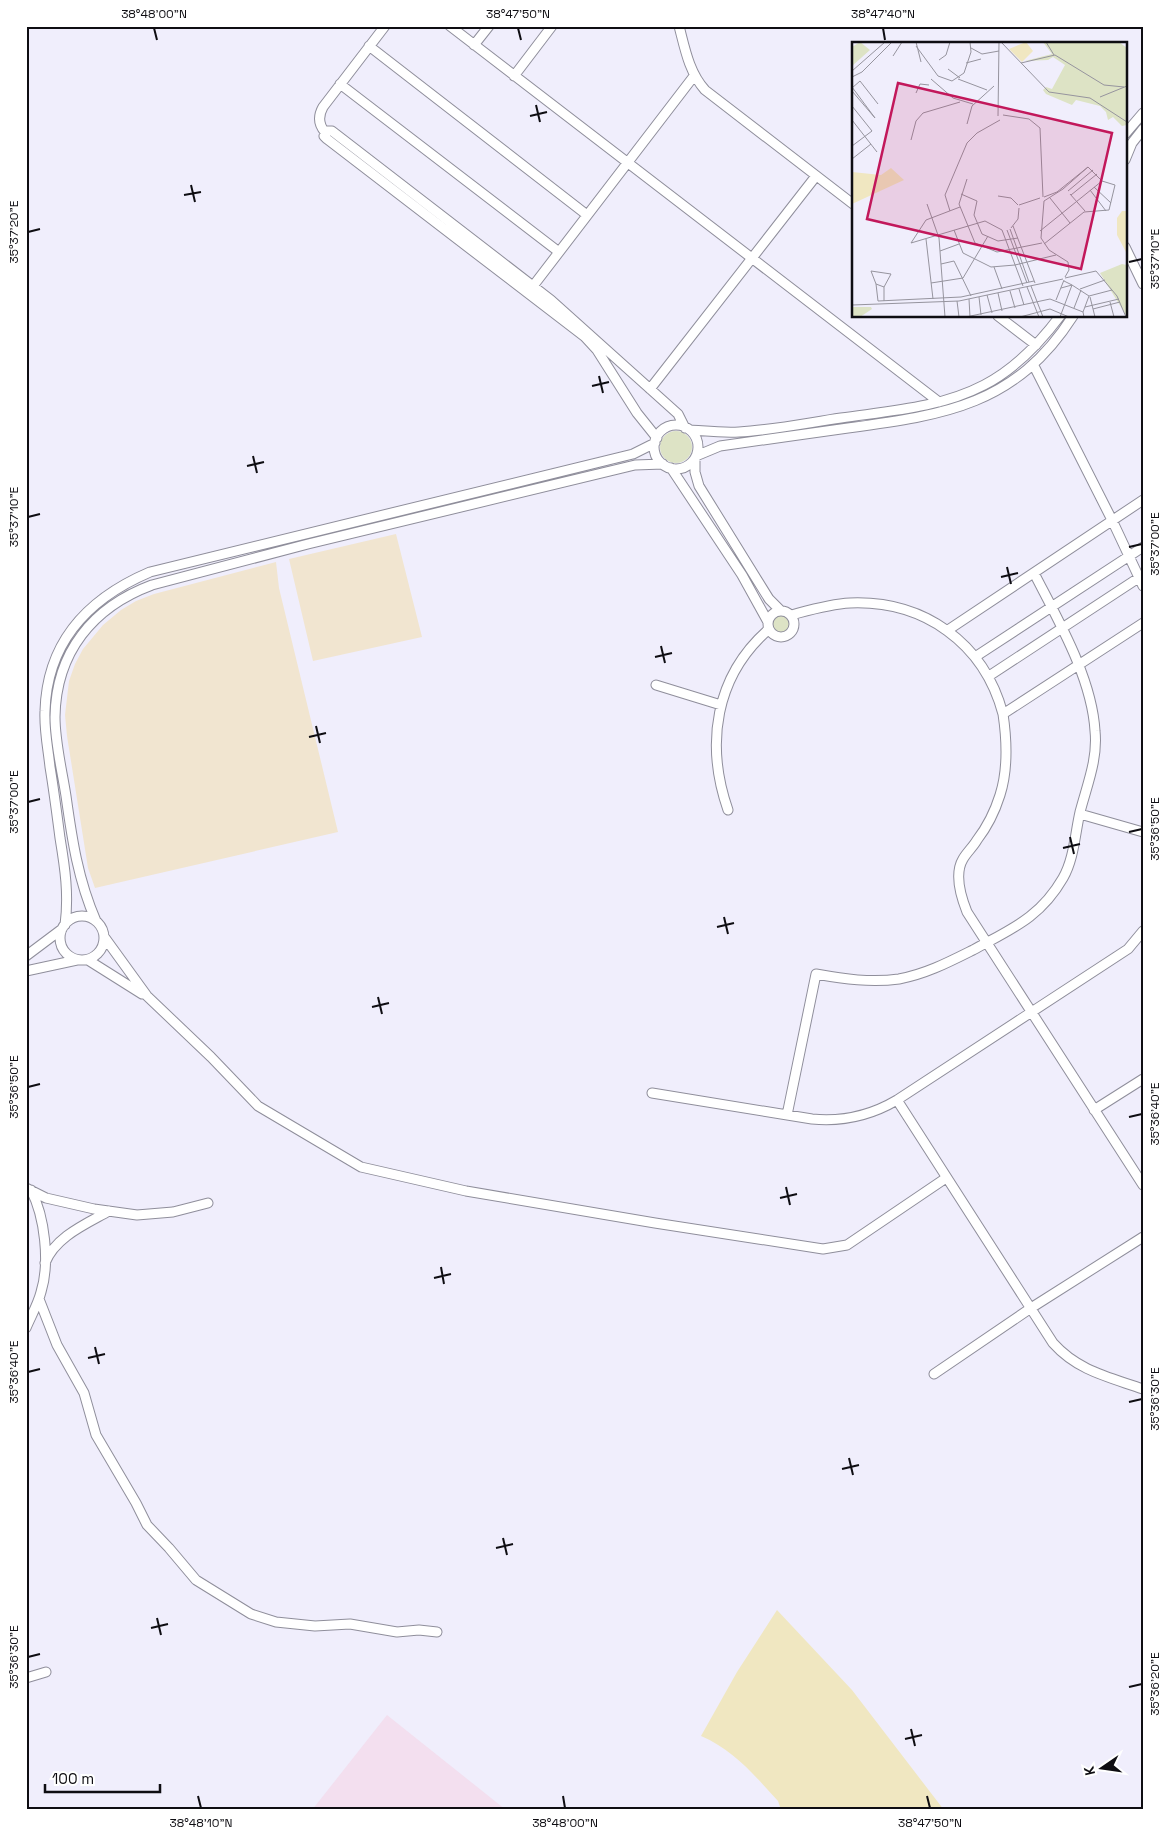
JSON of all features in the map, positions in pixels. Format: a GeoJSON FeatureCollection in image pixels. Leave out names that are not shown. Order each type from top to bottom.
{"type":"FeatureCollection","features":[{"type":"Feature","properties":{"kind":"street"},"geometry":{"type":"LineString","coordinates":[[386,26],[320,111],[319,122],[328,134],[527,294],[577,330],[591,344],[656,441],[657,457],[667,466],[742,574],[769,625],[777,636],[788,634],[794,625],[791,615]]}},
{"type":"Feature","properties":{"kind":"street"},"geometry":{"type":"LineString","coordinates":[[450,26],[939,402]]}},
{"type":"Feature","properties":{"kind":"street"},"geometry":{"type":"LineString","coordinates":[[474,45],[489,26]]}},
{"type":"Feature","properties":{"kind":"street"},"geometry":{"type":"LineString","coordinates":[[514,76],[552,26]]}},
{"type":"Feature","properties":{"kind":"street"},"geometry":{"type":"LineString","coordinates":[[679,26],[690,68],[705,90],[852,203]]}},
{"type":"Feature","properties":{"kind":"street"},"geometry":{"type":"LineString","coordinates":[[369,46],[587,215]]}},
{"type":"Feature","properties":{"kind":"street"},"geometry":{"type":"LineString","coordinates":[[527,294],[694,76]]}},
{"type":"Feature","properties":{"kind":"street"},"geometry":{"type":"LineString","coordinates":[[340,84],[559,252]]}},
{"type":"Feature","properties":{"kind":"street"},"geometry":{"type":"LineString","coordinates":[[1126,133],[1143,113]]}},
{"type":"Feature","properties":{"kind":"street"},"geometry":{"type":"LineString","coordinates":[[1126,158],[1132,143],[1143,129]]}},
{"type":"Feature","properties":{"kind":"street"},"geometry":{"type":"LineString","coordinates":[[328,134],[551,300],[678,414],[698,442],[695,472],[699,486],[769,599],[781,610],[791,615],[838,604],[876,604],[906,610],[948,630],[975,657],[989,676],[999,699],[1003,714],[1006,755],[1000,795],[985,829],[963,859],[960,890],[964,904],[986,942],[1143,1185]]}},
{"type":"Feature","properties":{"kind":"street"},"geometry":{"type":"LineString","coordinates":[[650,389],[816,176]]}},
{"type":"Feature","properties":{"kind":"street"},"geometry":{"type":"LineString","coordinates":[[1126,249],[1143,284]]}},
{"type":"Feature","properties":{"kind":"street"},"geometry":{"type":"LineString","coordinates":[[1001,318],[1036,345]]}},
{"type":"Feature","properties":{"kind":"street"},"geometry":{"type":"LineString","coordinates":[[78,960],[69,956],[63,948],[60,939],[67,909],[67,878],[46,734],[45,701],[50,674],[64,641],[82,616],[120,586],[150,572],[633,454],[656,441],[667,428],[676,426],[688,429],[728,432],[754,431],[939,402],[967,393],[1014,366],[1036,345],[1058,318]]}},
{"type":"Feature","properties":{"kind":"street"},"geometry":{"type":"LineString","coordinates":[[946,1178],[852,1242],[846,1245],[822,1249],[466,1191],[361,1166],[258,1106],[147,996],[105,938],[83,888],[74,855],[57,740],[56,712],[59,686],[70,654],[84,630],[109,607],[128,595],[152,585],[628,467],[644,464],[677,469],[686,467],[695,458],[720,446],[939,414],[987,396],[1010,382],[1033,364],[1058,337],[1072,318]]}},
{"type":"Feature","properties":{"kind":"street"},"geometry":{"type":"LineString","coordinates":[[989,676],[1062,628],[1142,580],[1033,364]]}},
{"type":"Feature","properties":{"kind":"street"},"geometry":{"type":"LineString","coordinates":[[948,630],[1143,500]]}},
{"type":"Feature","properties":{"kind":"street"},"geometry":{"type":"LineString","coordinates":[[975,657],[1143,547]]}},
{"type":"Feature","properties":{"kind":"street"},"geometry":{"type":"LineString","coordinates":[[787,1115],[816,974],[864,981],[899,979],[935,969],[1007,933],[1026,921],[1042,906],[1068,868],[1096,754],[1092,707],[1062,628],[1034,573]]}},
{"type":"Feature","properties":{"kind":"street"},"geometry":{"type":"LineString","coordinates":[[728,810],[720,785],[716,758],[716,731],[721,705],[728,683],[739,663],[769,625],[771,615],[781,610]]}},
{"type":"Feature","properties":{"kind":"street"},"geometry":{"type":"LineString","coordinates":[[1003,714],[1143,623]]}},
{"type":"Feature","properties":{"kind":"street"},"geometry":{"type":"LineString","coordinates":[[656,685],[721,705]]}},
{"type":"Feature","properties":{"kind":"street"},"geometry":{"type":"LineString","coordinates":[[1080,814],[1143,832]]}},
{"type":"Feature","properties":{"kind":"street"},"geometry":{"type":"LineString","coordinates":[[26,956],[77,917],[87,916],[96,920]]}},
{"type":"Feature","properties":{"kind":"street"},"geometry":{"type":"LineString","coordinates":[[652,1093],[826,1120],[850,1119],[873,1112],[897,1100],[1128,949],[1143,931]]}},
{"type":"Feature","properties":{"kind":"street"},"geometry":{"type":"LineString","coordinates":[[88,960],[100,952],[105,938]]}},
{"type":"Feature","properties":{"kind":"street"},"geometry":{"type":"LineString","coordinates":[[26,971],[78,960],[88,960],[147,996]]}},
{"type":"Feature","properties":{"kind":"street"},"geometry":{"type":"LineString","coordinates":[[1094,1110],[1143,1079]]}},
{"type":"Feature","properties":{"kind":"street"},"geometry":{"type":"LineString","coordinates":[[897,1100],[1053,1343],[1073,1362],[1083,1368],[1143,1389]]}},
{"type":"Feature","properties":{"kind":"street"},"geometry":{"type":"LineString","coordinates":[[29,1189],[46,1198],[137,1216],[161,1214],[208,1203]]}},
{"type":"Feature","properties":{"kind":"street"},"geometry":{"type":"LineString","coordinates":[[26,1328],[39,1299],[43,1284],[44,1266],[42,1220],[29,1189]]}},
{"type":"Feature","properties":{"kind":"street"},"geometry":{"type":"LineString","coordinates":[[44,1266],[49,1255],[60,1242],[109,1211]]}},
{"type":"Feature","properties":{"kind":"street"},"geometry":{"type":"LineString","coordinates":[[934,1374],[1030,1308],[1143,1237]]}},
{"type":"Feature","properties":{"kind":"street"},"geometry":{"type":"LineString","coordinates":[[39,1299],[57,1345],[84,1393],[96,1435],[133,1497],[147,1525],[196,1580],[251,1614],[276,1622],[315,1626],[350,1624],[397,1632],[419,1630],[437,1632]]}},
{"type":"Feature","properties":{"kind":"street"},"geometry":{"type":"LineString","coordinates":[[26,1678],[46,1672]]}},
{"type":"Feature","properties":{"kind":"shaded area"},"geometry":{"type":"Polygon","coordinates":[[[396,534],[422,637],[313,661],[289,559],[396,534]]]}},
{"type":"Feature","properties":{"kind":"shaded area"},"geometry":{"type":"Polygon","coordinates":[[[276,562],[279,588],[338,832],[95,888],[88,868],[65,715],[69,681],[83,649],[103,625],[121,610],[136,601],[154,594],[276,562]]]}},
{"type":"Feature","properties":{"kind":"shaded area"},"geometry":{"type":"Polygon","coordinates":[[[387,1715],[481,1790],[506,1810],[312,1810],[387,1715]]]}},
{"type":"Feature","properties":{"kind":"green space"},"geometry":{"type":"Polygon","coordinates":[[[676,431],[682,432],[687,436],[691,441],[691,453],[687,458],[682,462],[676,463],[670,462],[665,458],[661,453],[660,447],[661,441],[665,436],[670,432],[676,431]]]}},
{"type":"Feature","properties":{"kind":"green space"},"geometry":{"type":"Polygon","coordinates":[[[781,615],[787,618],[790,624],[787,630],[781,633],[775,630],[772,624],[775,618],[781,615]]]}},
{"type":"Feature","properties":{"kind":"sand"},"geometry":{"type":"Polygon","coordinates":[[[777,1610],[852,1690],[944,1810],[781,1810],[778,1801],[743,1764],[724,1749],[701,1736],[737,1672],[777,1610]]]}}]}
